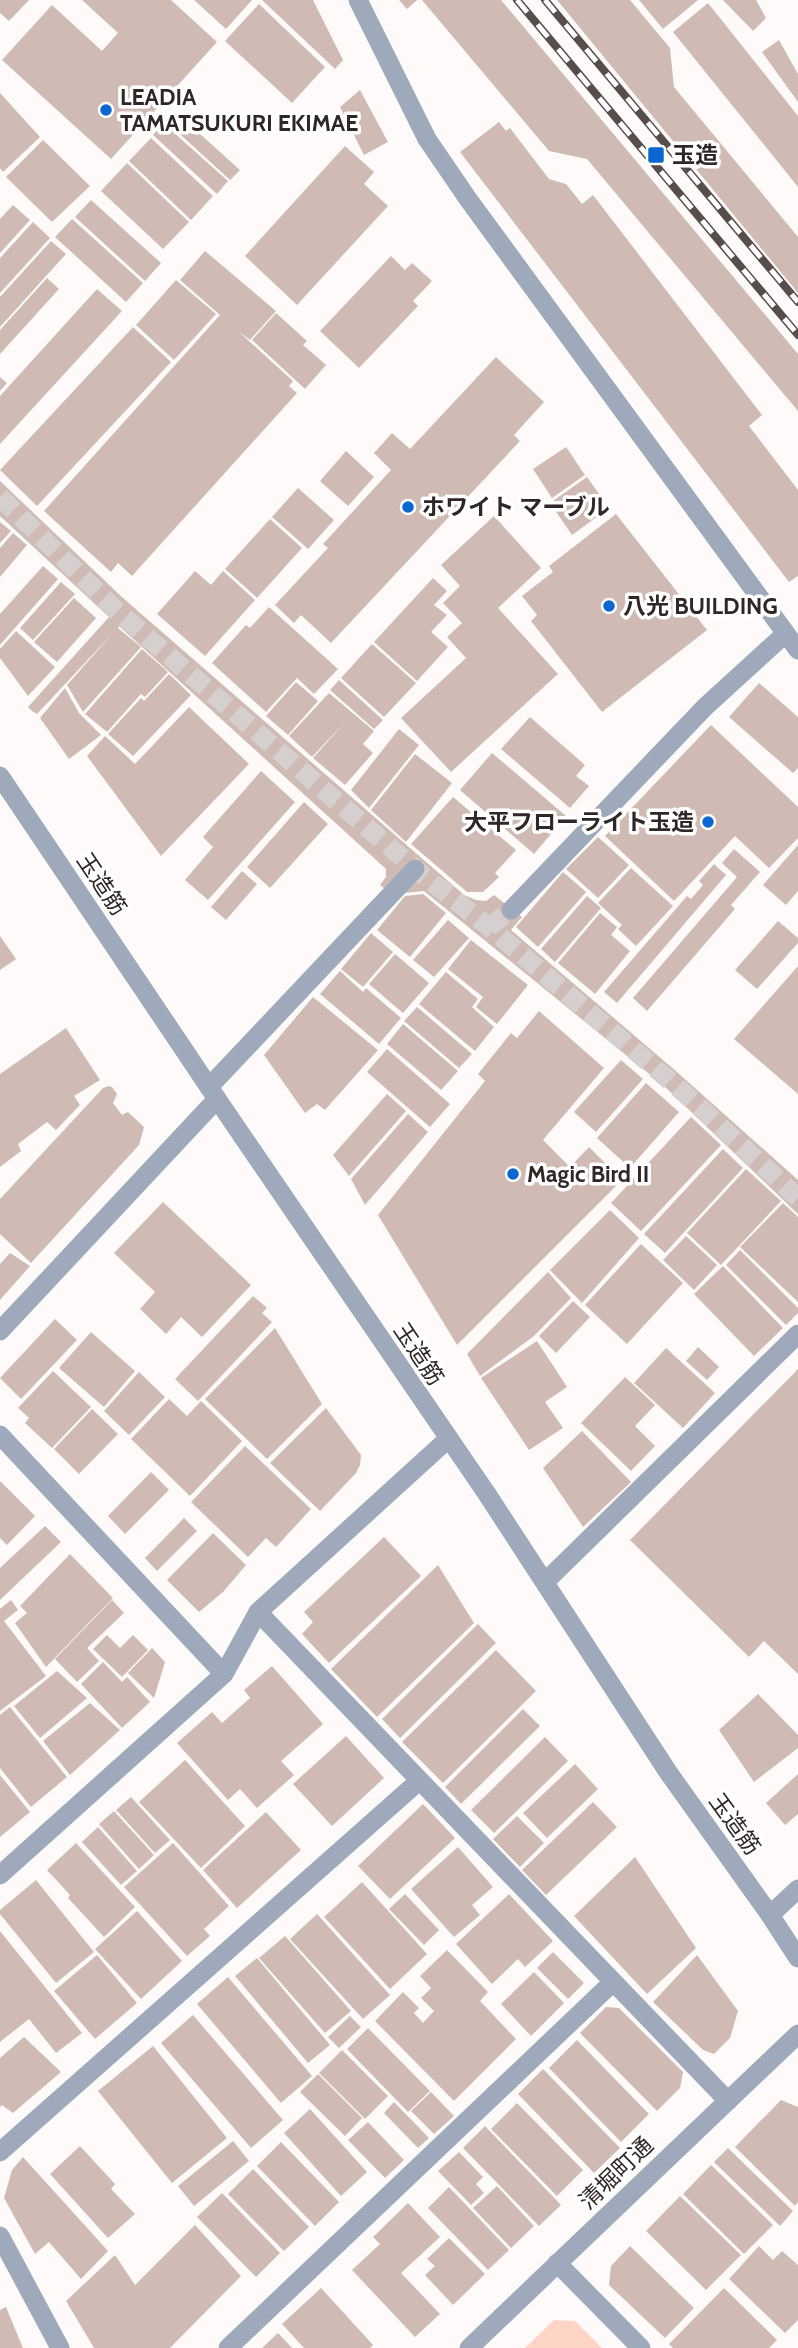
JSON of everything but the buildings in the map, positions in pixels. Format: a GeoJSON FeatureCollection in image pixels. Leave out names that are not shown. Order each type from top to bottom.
{"type":"FeatureCollection","features":[{"type":"Feature","properties":{"kind":"street"},"geometry":{"type":"LineString","coordinates":[[358,0],[428,139],[468,199],[798,650]]}},
{"type":"Feature","properties":{"kind":"street"},"geometry":{"type":"LineString","coordinates":[[510,910],[705,708],[785,634]]}},
{"type":"Feature","properties":{"kind":"street","name":"玉造筋"},"geometry":{"type":"LineString","coordinates":[[0,776],[545,1582],[668,1772],[771,1915],[798,1958]]}},
{"type":"Feature","properties":{"kind":"street"},"geometry":{"type":"LineString","coordinates":[[0,1331],[415,869]]}},
{"type":"Feature","properties":{"kind":"street"},"geometry":{"type":"LineString","coordinates":[[545,1582],[798,1334]]}},
{"type":"Feature","properties":{"kind":"street"},"geometry":{"type":"LineString","coordinates":[[0,1434],[223,1674]]}},
{"type":"Feature","properties":{"kind":"street"},"geometry":{"type":"LineString","coordinates":[[0,1875],[223,1674],[258,1612],[448,1439]]}},
{"type":"Feature","properties":{"kind":"street"},"geometry":{"type":"LineString","coordinates":[[258,1612],[728,2101]]}},
{"type":"Feature","properties":{"kind":"street"},"geometry":{"type":"LineString","coordinates":[[0,2152],[419,1781]]}},
{"type":"Feature","properties":{"kind":"street"},"geometry":{"type":"LineString","coordinates":[[771,1915],[798,1889]]}},
{"type":"Feature","properties":{"kind":"street"},"geometry":{"type":"LineString","coordinates":[[228,2348],[613,1982]]}},
{"type":"Feature","properties":{"kind":"street","name":"清堀町通"},"geometry":{"type":"LineString","coordinates":[[469,2348],[798,2034]]}},
{"type":"Feature","properties":{"kind":"street"},"geometry":{"type":"LineString","coordinates":[[0,2236],[60,2348]]}},
{"type":"Feature","properties":{"kind":"street"},"geometry":{"type":"LineString","coordinates":[[557,2263],[642,2348]]}},
{"type":"Feature","properties":{"kind":"shaded area"},"geometry":{"type":"Polygon","coordinates":[[[554,2320],[575,2321],[602,2348],[525,2348],[554,2320]]]}},
{"type":"Feature","properties":{"kind":"tunnel"},"geometry":{"type":"LineString","coordinates":[[0,497],[116,610],[415,869],[489,927],[683,1092],[798,1198]]}},
{"type":"Feature","properties":{"kind":"tunnel"},"geometry":{"type":"LineString","coordinates":[[489,927],[511,910]]}},
{"type":"Feature","properties":{"kind":"railway"},"geometry":{"type":"LineString","coordinates":[[517,0],[798,335]]}},
{"type":"Feature","properties":{"kind":"railway"},"geometry":{"type":"LineString","coordinates":[[545,0],[798,302]]}},
{"type":"Feature","properties":{"kind":"place","name":"LEADIA TAMATSUKURI EKIMAE"},"geometry":{"type":"Point","coordinates":[106,110]}},
{"type":"Feature","properties":{"kind":"place","name":"玉造"},"geometry":{"type":"Point","coordinates":[656,155]}},
{"type":"Feature","properties":{"kind":"place","name":"ホワイト マーブル"},"geometry":{"type":"Point","coordinates":[408,507]}},
{"type":"Feature","properties":{"kind":"place","name":"八光 BUILDING"},"geometry":{"type":"Point","coordinates":[609,606]}},
{"type":"Feature","properties":{"kind":"place","name":"大平フローライト玉造"},"geometry":{"type":"Point","coordinates":[708,822]}},
{"type":"Feature","properties":{"kind":"place","name":"Magic Bird II"},"geometry":{"type":"Point","coordinates":[513,1174]}}]}
